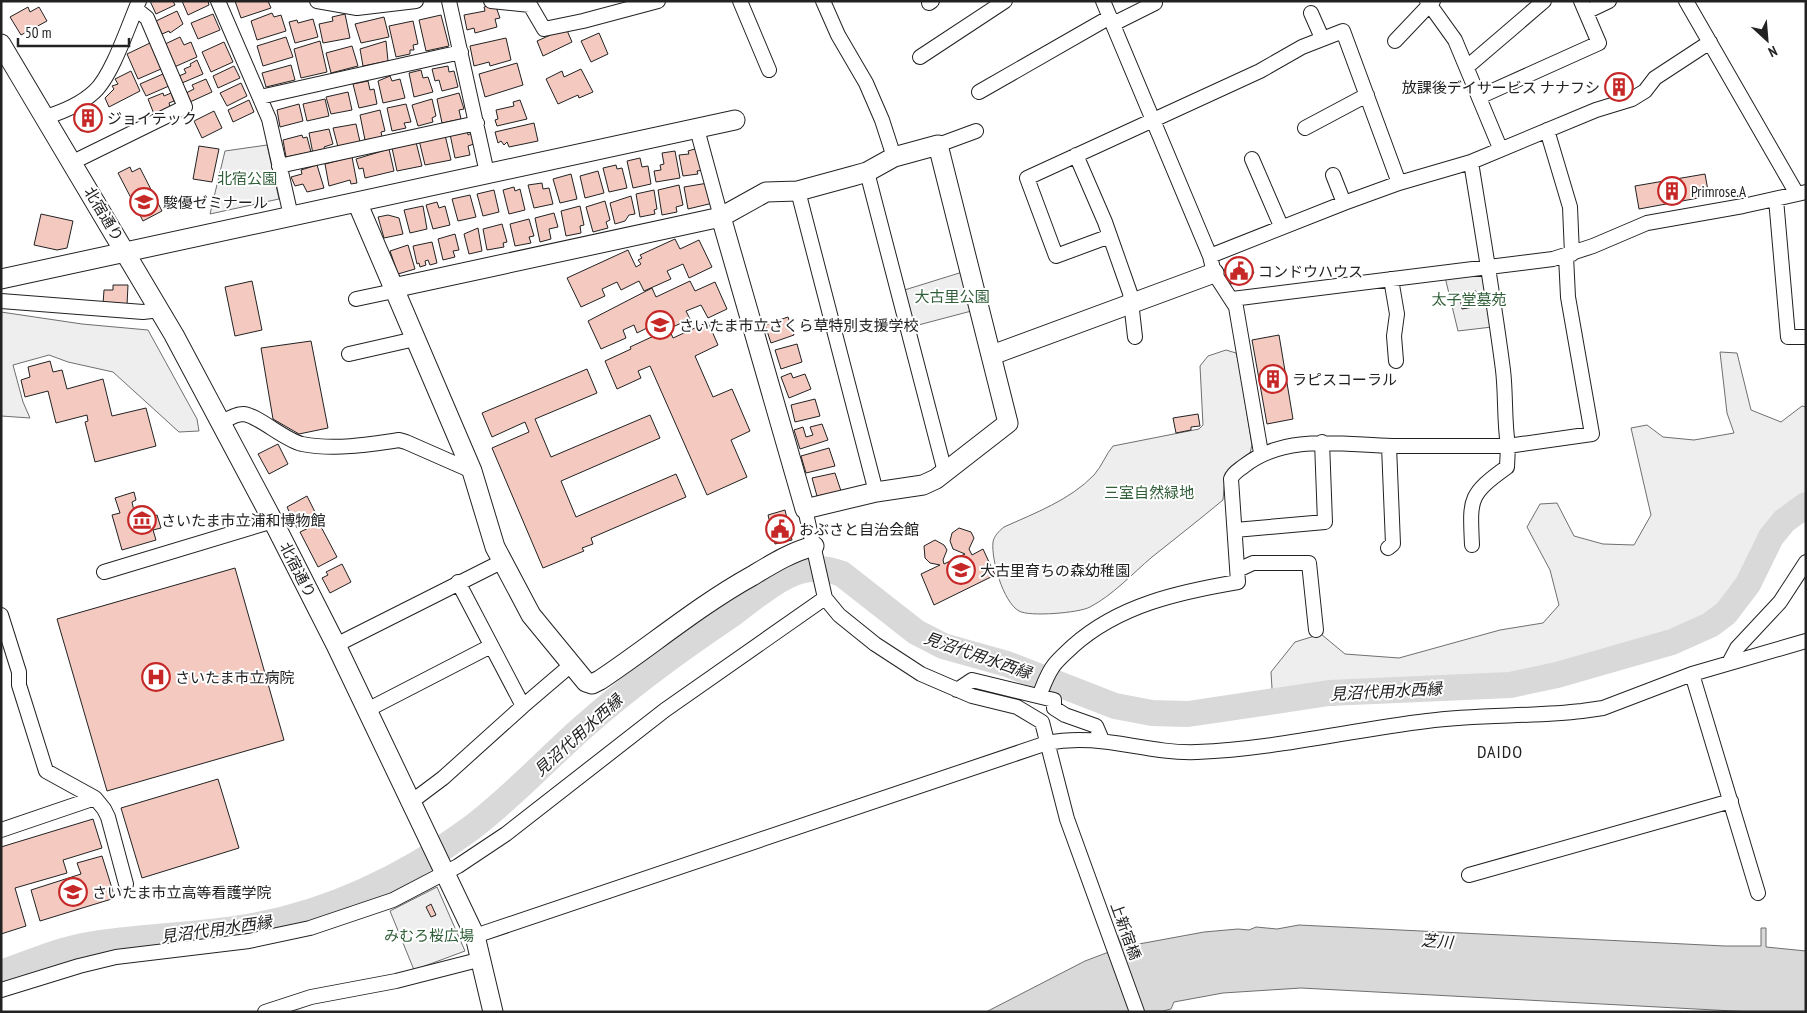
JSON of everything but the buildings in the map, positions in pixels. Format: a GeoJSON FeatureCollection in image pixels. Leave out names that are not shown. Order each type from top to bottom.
{"type":"FeatureCollection","features":[{"type":"Feature","properties":{"kind":"street"},"geometry":{"type":"LineString","coordinates":[[218,1],[269,119],[290,216]]}},
{"type":"Feature","properties":{"kind":"street"},"geometry":{"type":"LineString","coordinates":[[317,1],[357,8],[416,1]]}},
{"type":"Feature","properties":{"kind":"street"},"geometry":{"type":"LineString","coordinates":[[449,1],[488,173]]}},
{"type":"Feature","properties":{"kind":"street"},"geometry":{"type":"LineString","coordinates":[[491,1],[530,5],[544,29],[583,21],[658,1]]}},
{"type":"Feature","properties":{"kind":"street"},"geometry":{"type":"LineString","coordinates":[[740,1],[769,70]]}},
{"type":"Feature","properties":{"kind":"street"},"geometry":{"type":"LineString","coordinates":[[823,1],[838,35],[866,83],[882,120],[894,157]]}},
{"type":"Feature","properties":{"kind":"street"},"geometry":{"type":"LineString","coordinates":[[920,57],[1005,1]]}},
{"type":"Feature","properties":{"kind":"street"},"geometry":{"type":"LineString","coordinates":[[1103,1],[1154,119],[1212,264],[1236,307],[1260,453]]}},
{"type":"Feature","properties":{"kind":"street"},"geometry":{"type":"LineString","coordinates":[[1467,67],[1544,1]]}},
{"type":"Feature","properties":{"kind":"street"},"geometry":{"type":"LineString","coordinates":[[1479,97],[1599,43],[1583,7],[1609,1]]}},
{"type":"Feature","properties":{"kind":"street"},"geometry":{"type":"LineString","coordinates":[[980,92],[1112,21],[1154,3]]}},
{"type":"Feature","properties":{"kind":"street"},"geometry":{"type":"LineString","coordinates":[[1395,41],[1430,3],[1455,40],[1500,148]]}},
{"type":"Feature","properties":{"kind":"street"},"geometry":{"type":"LineString","coordinates":[[1232,298],[1569,255],[1647,223],[1801,193],[1710,42],[1692,3]]}},
{"type":"Feature","properties":{"kind":"street"},"geometry":{"type":"LineString","coordinates":[[46,117],[61,112],[96,91],[111,64],[138,5]]}},
{"type":"Feature","properties":{"kind":"street"},"geometry":{"type":"LineString","coordinates":[[73,162],[185,107],[146,18],[138,5]]}},
{"type":"Feature","properties":{"kind":"street"},"geometry":{"type":"LineString","coordinates":[[1311,13],[1322,38]]}},
{"type":"Feature","properties":{"kind":"street"},"geometry":{"type":"LineString","coordinates":[[1110,236],[1056,256],[1027,178],[1260,71],[1322,38],[1343,31],[1399,183]]}},
{"type":"Feature","properties":{"kind":"street"},"geometry":{"type":"LineString","coordinates":[[992,355],[1132,303],[1212,264],[1281,226],[1399,183],[1471,162],[1500,148],[1596,110],[1632,99],[1645,91],[1656,78],[1710,42]]}},
{"type":"Feature","properties":{"kind":"street","name":"北宿通り"},"geometry":{"type":"LineString","coordinates":[[1,44],[9,67],[46,117],[160,310],[273,521],[336,645],[475,936],[494,1012]]}},
{"type":"Feature","properties":{"kind":"street"},"geometry":{"type":"LineString","coordinates":[[260,97],[461,52]]}},
{"type":"Feature","properties":{"kind":"street"},"geometry":{"type":"LineString","coordinates":[[1305,128],[1367,95]]}},
{"type":"Feature","properties":{"kind":"street"},"geometry":{"type":"LineString","coordinates":[[1,279],[735,120]]}},
{"type":"Feature","properties":{"kind":"street"},"geometry":{"type":"LineString","coordinates":[[279,166],[476,123]]}},
{"type":"Feature","properties":{"kind":"street"},"geometry":{"type":"LineString","coordinates":[[1,990],[79,966],[116,957],[249,941],[310,928],[393,900],[506,834],[665,710],[825,598],[805,509],[720,217],[697,129]]}},
{"type":"Feature","properties":{"kind":"street"},"geometry":{"type":"LineString","coordinates":[[1039,696],[1052,668],[1089,632],[1120,614],[1185,591],[1238,582],[1231,479],[1260,453],[1306,443],[1322,442],[1389,446],[1508,446],[1592,434],[1568,297],[1570,207],[1547,130]]}},
{"type":"Feature","properties":{"kind":"street"},"geometry":{"type":"LineString","coordinates":[[356,299],[720,217],[766,192],[798,191],[867,172],[894,157],[938,145],[976,131]]}},
{"type":"Feature","properties":{"kind":"street"},"geometry":{"type":"LineString","coordinates":[[805,509],[876,492],[923,485],[945,472],[1008,422],[938,145]]}},
{"type":"Feature","properties":{"kind":"street"},"geometry":{"type":"LineString","coordinates":[[1076,155],[1110,236],[1132,303],[1135,337]]}},
{"type":"Feature","properties":{"kind":"street"},"geometry":{"type":"LineString","coordinates":[[1252,159],[1281,226]]}},
{"type":"Feature","properties":{"kind":"street"},"geometry":{"type":"LineString","coordinates":[[1471,162],[1504,381],[1508,446],[1507,467],[1483,484],[1473,498],[1470,515],[1472,546]]}},
{"type":"Feature","properties":{"kind":"street"},"geometry":{"type":"LineString","coordinates":[[867,172],[945,472]]}},
{"type":"Feature","properties":{"kind":"street"},"geometry":{"type":"LineString","coordinates":[[1333,175],[1344,203]]}},
{"type":"Feature","properties":{"kind":"street"},"geometry":{"type":"LineString","coordinates":[[798,191],[876,492]]}},
{"type":"Feature","properties":{"kind":"street"},"geometry":{"type":"LineString","coordinates":[[1776,199],[1788,337],[1806,337]]}},
{"type":"Feature","properties":{"kind":"street"},"geometry":{"type":"LineString","coordinates":[[357,202],[472,471],[490,536],[531,615],[586,682],[592,684],[737,584],[783,558],[815,550]]}},
{"type":"Feature","properties":{"kind":"street"},"geometry":{"type":"LineString","coordinates":[[1391,279],[1397,314],[1394,336],[1396,361]]}},
{"type":"Feature","properties":{"kind":"street"},"geometry":{"type":"LineString","coordinates":[[1,301],[143,312],[160,310]]}},
{"type":"Feature","properties":{"kind":"street"},"geometry":{"type":"LineString","coordinates":[[349,354],[415,339]]}},
{"type":"Feature","properties":{"kind":"street"},"geometry":{"type":"LineString","coordinates":[[221,423],[235,416],[247,415],[299,444],[341,447],[406,442],[472,471]]}},
{"type":"Feature","properties":{"kind":"street"},"geometry":{"type":"LineString","coordinates":[[1235,530],[1325,522],[1322,442]]}},
{"type":"Feature","properties":{"kind":"street"},"geometry":{"type":"LineString","coordinates":[[1388,548],[1393,544],[1389,446]]}},
{"type":"Feature","properties":{"kind":"street"},"geometry":{"type":"LineString","coordinates":[[104,572],[273,521]]}},
{"type":"Feature","properties":{"kind":"street"},"geometry":{"type":"LineString","coordinates":[[336,645],[503,561]]}},
{"type":"Feature","properties":{"kind":"street"},"geometry":{"type":"LineString","coordinates":[[1729,664],[1738,648],[1784,597],[1806,562]]}},
{"type":"Feature","properties":{"kind":"street"},"geometry":{"type":"LineString","coordinates":[[1238,570],[1253,563],[1309,563],[1316,630]]}},
{"type":"Feature","properties":{"kind":"street"},"geometry":{"type":"LineString","coordinates":[[458,582],[523,706]]}},
{"type":"Feature","properties":{"kind":"street","name":"上新宿橋"},"geometry":{"type":"LineString","coordinates":[[825,598],[839,615],[875,644],[921,674],[957,690],[1029,712],[1042,722],[1067,818],[1138,1012]]}},
{"type":"Feature","properties":{"kind":"street"},"geometry":{"type":"LineString","coordinates":[[1,615],[19,672],[19,685],[46,771],[95,798],[104,808],[126,884]]}},
{"type":"Feature","properties":{"kind":"street"},"geometry":{"type":"LineString","coordinates":[[475,936],[1047,743],[1065,740],[1102,740],[1162,751],[1197,752],[1250,748],[1455,718],[1567,713],[1603,708],[1692,674],[1806,641]]}},
{"type":"Feature","properties":{"kind":"street"},"geometry":{"type":"LineString","coordinates":[[367,710],[491,646]]}},
{"type":"Feature","properties":{"kind":"street"},"geometry":{"type":"LineString","coordinates":[[411,802],[443,778],[571,665]]}},
{"type":"Feature","properties":{"kind":"street"},"geometry":{"type":"LineString","coordinates":[[1692,674],[1758,893]]}},
{"type":"Feature","properties":{"kind":"street"},"geometry":{"type":"LineString","coordinates":[[957,690],[972,680],[1054,700],[1054,708],[1065,715],[1096,726],[1102,740]]}},
{"type":"Feature","properties":{"kind":"street"},"geometry":{"type":"LineString","coordinates":[[1,830],[95,798]]}},
{"type":"Feature","properties":{"kind":"street"},"geometry":{"type":"LineString","coordinates":[[1469,876],[1731,801]]}},
{"type":"Feature","properties":{"kind":"street"},"geometry":{"type":"LineString","coordinates":[[265,1012],[311,997],[396,981],[482,959]]}},
{"type":"Feature","properties":{"kind":"green space","name":"北宿公園"},"geometry":{"type":"Polygon","coordinates":[[[267,145],[279,199],[210,214],[225,151],[267,145]]]}},
{"type":"Feature","properties":{"kind":"green space","name":"大古里公園"},"geometry":{"type":"Polygon","coordinates":[[[969,270],[979,309],[907,328],[898,292],[969,270]]]}},
{"type":"Feature","properties":{"kind":"green space","name":"太子堂墓苑"},"geometry":{"type":"Polygon","coordinates":[[[1481,273],[1484,275],[1492,327],[1458,331],[1445,277],[1481,273]]]}},
{"type":"Feature","properties":{"kind":"green space"},"geometry":{"type":"Polygon","coordinates":[[[1,312],[82,324],[148,330],[197,419],[199,431],[179,432],[113,372],[68,362],[49,355],[13,365],[23,402],[30,418],[1,416],[1,312]]]}},
{"type":"Feature","properties":{"kind":"green space","name":"三室自然緑地"},"geometry":{"type":"Polygon","coordinates":[[[1226,350],[1236,353],[1239,363],[1252,445],[1250,453],[1225,476],[1223,500],[1114,590],[1090,607],[1054,614],[1033,614],[1019,611],[1008,599],[999,580],[993,549],[994,538],[997,534],[1004,527],[1052,505],[1085,484],[1094,475],[1113,446],[1199,429],[1203,425],[1200,366],[1208,356],[1226,350]]]}},
{"type":"Feature","properties":{"kind":"green space"},"geometry":{"type":"Polygon","coordinates":[[[1720,352],[1737,353],[1751,410],[1781,422],[1802,406],[1806,407],[1806,506],[1752,556],[1724,604],[1696,622],[1667,635],[1539,675],[1334,705],[1273,705],[1271,672],[1295,642],[1321,634],[1345,654],[1399,658],[1500,630],[1543,623],[1559,605],[1550,570],[1527,527],[1540,504],[1557,503],[1574,536],[1603,544],[1634,545],[1651,515],[1631,428],[1647,425],[1663,437],[1694,440],[1734,433],[1727,413],[1720,352]]]}},
{"type":"Feature","properties":{"kind":"green space","name":"みむろ桜広場"},"geometry":{"type":"Polygon","coordinates":[[[437,887],[465,951],[414,970],[390,911],[437,887]]]}},
{"type":"Feature","properties":{"kind":"water","name":"芝川"},"geometry":{"type":"Polygon","coordinates":[[[1299,925],[1725,946],[1761,946],[1761,928],[1766,928],[1766,947],[1806,951],[1806,1012],[1752,1012],[1301,988],[1223,993],[1174,1002],[1171,1009],[1163,1011],[986,1012],[1085,961],[1122,947],[1118,936],[1123,934],[1128,946],[1204,932],[1249,930],[1256,927],[1277,929],[1299,925]]]}},
{"type":"Feature","properties":{"kind":"waterway","name":"見沼代用水西縁"},"geometry":{"type":"LineString","coordinates":[[1,973],[77,947],[227,930],[277,921],[336,903],[392,878],[419,863],[470,829],[513,793],[581,729],[654,669],[764,590],[783,578],[800,571],[821,569],[842,574],[916,632],[943,646],[1007,664],[1115,706],[1152,713],[1188,714],[1329,693],[1510,685],[1557,675],[1672,642],[1710,625],[1726,613],[1748,584],[1771,537],[1784,521],[1806,505]]}},
{"type":"Feature","properties":{"kind":"place","name":"放課後デイサービス ナナフシ"},"geometry":{"type":"Point","coordinates":[1619,87]}},
{"type":"Feature","properties":{"kind":"place","name":"ジョイテック"},"geometry":{"type":"Point","coordinates":[88,118]}},
{"type":"Feature","properties":{"kind":"place","name":"Primrose.A"},"geometry":{"type":"Point","coordinates":[1672,191]}},
{"type":"Feature","properties":{"kind":"place","name":"駿優ゼミナール"},"geometry":{"type":"Point","coordinates":[144,202]}},
{"type":"Feature","properties":{"kind":"place","name":"コンドウハウス"},"geometry":{"type":"Point","coordinates":[1239,271]}},
{"type":"Feature","properties":{"kind":"place","name":"さいたま市立さくら草特別支援学校"},"geometry":{"type":"Point","coordinates":[660,325]}},
{"type":"Feature","properties":{"kind":"place","name":"ラピスコーラル"},"geometry":{"type":"Point","coordinates":[1273,379]}},
{"type":"Feature","properties":{"kind":"place","name":"さいたま市立浦和博物館"},"geometry":{"type":"Point","coordinates":[142,520]}},
{"type":"Feature","properties":{"kind":"place","name":"おぶさと自治会館"},"geometry":{"type":"Point","coordinates":[780,529]}},
{"type":"Feature","properties":{"kind":"place","name":"大古里育ちの森幼稚園"},"geometry":{"type":"Point","coordinates":[961,570]}},
{"type":"Feature","properties":{"kind":"place","name":"さいたま市立病院"},"geometry":{"type":"Point","coordinates":[156,677]}},
{"type":"Feature","properties":{"kind":"place","name":"さいたま市立高等看護学院"},"geometry":{"type":"Point","coordinates":[73,892]}},
{"type":"Feature","properties":{"kind":"district","name":"DAIDO"},"geometry":{"type":"Point","coordinates":[1500,751]}}]}
